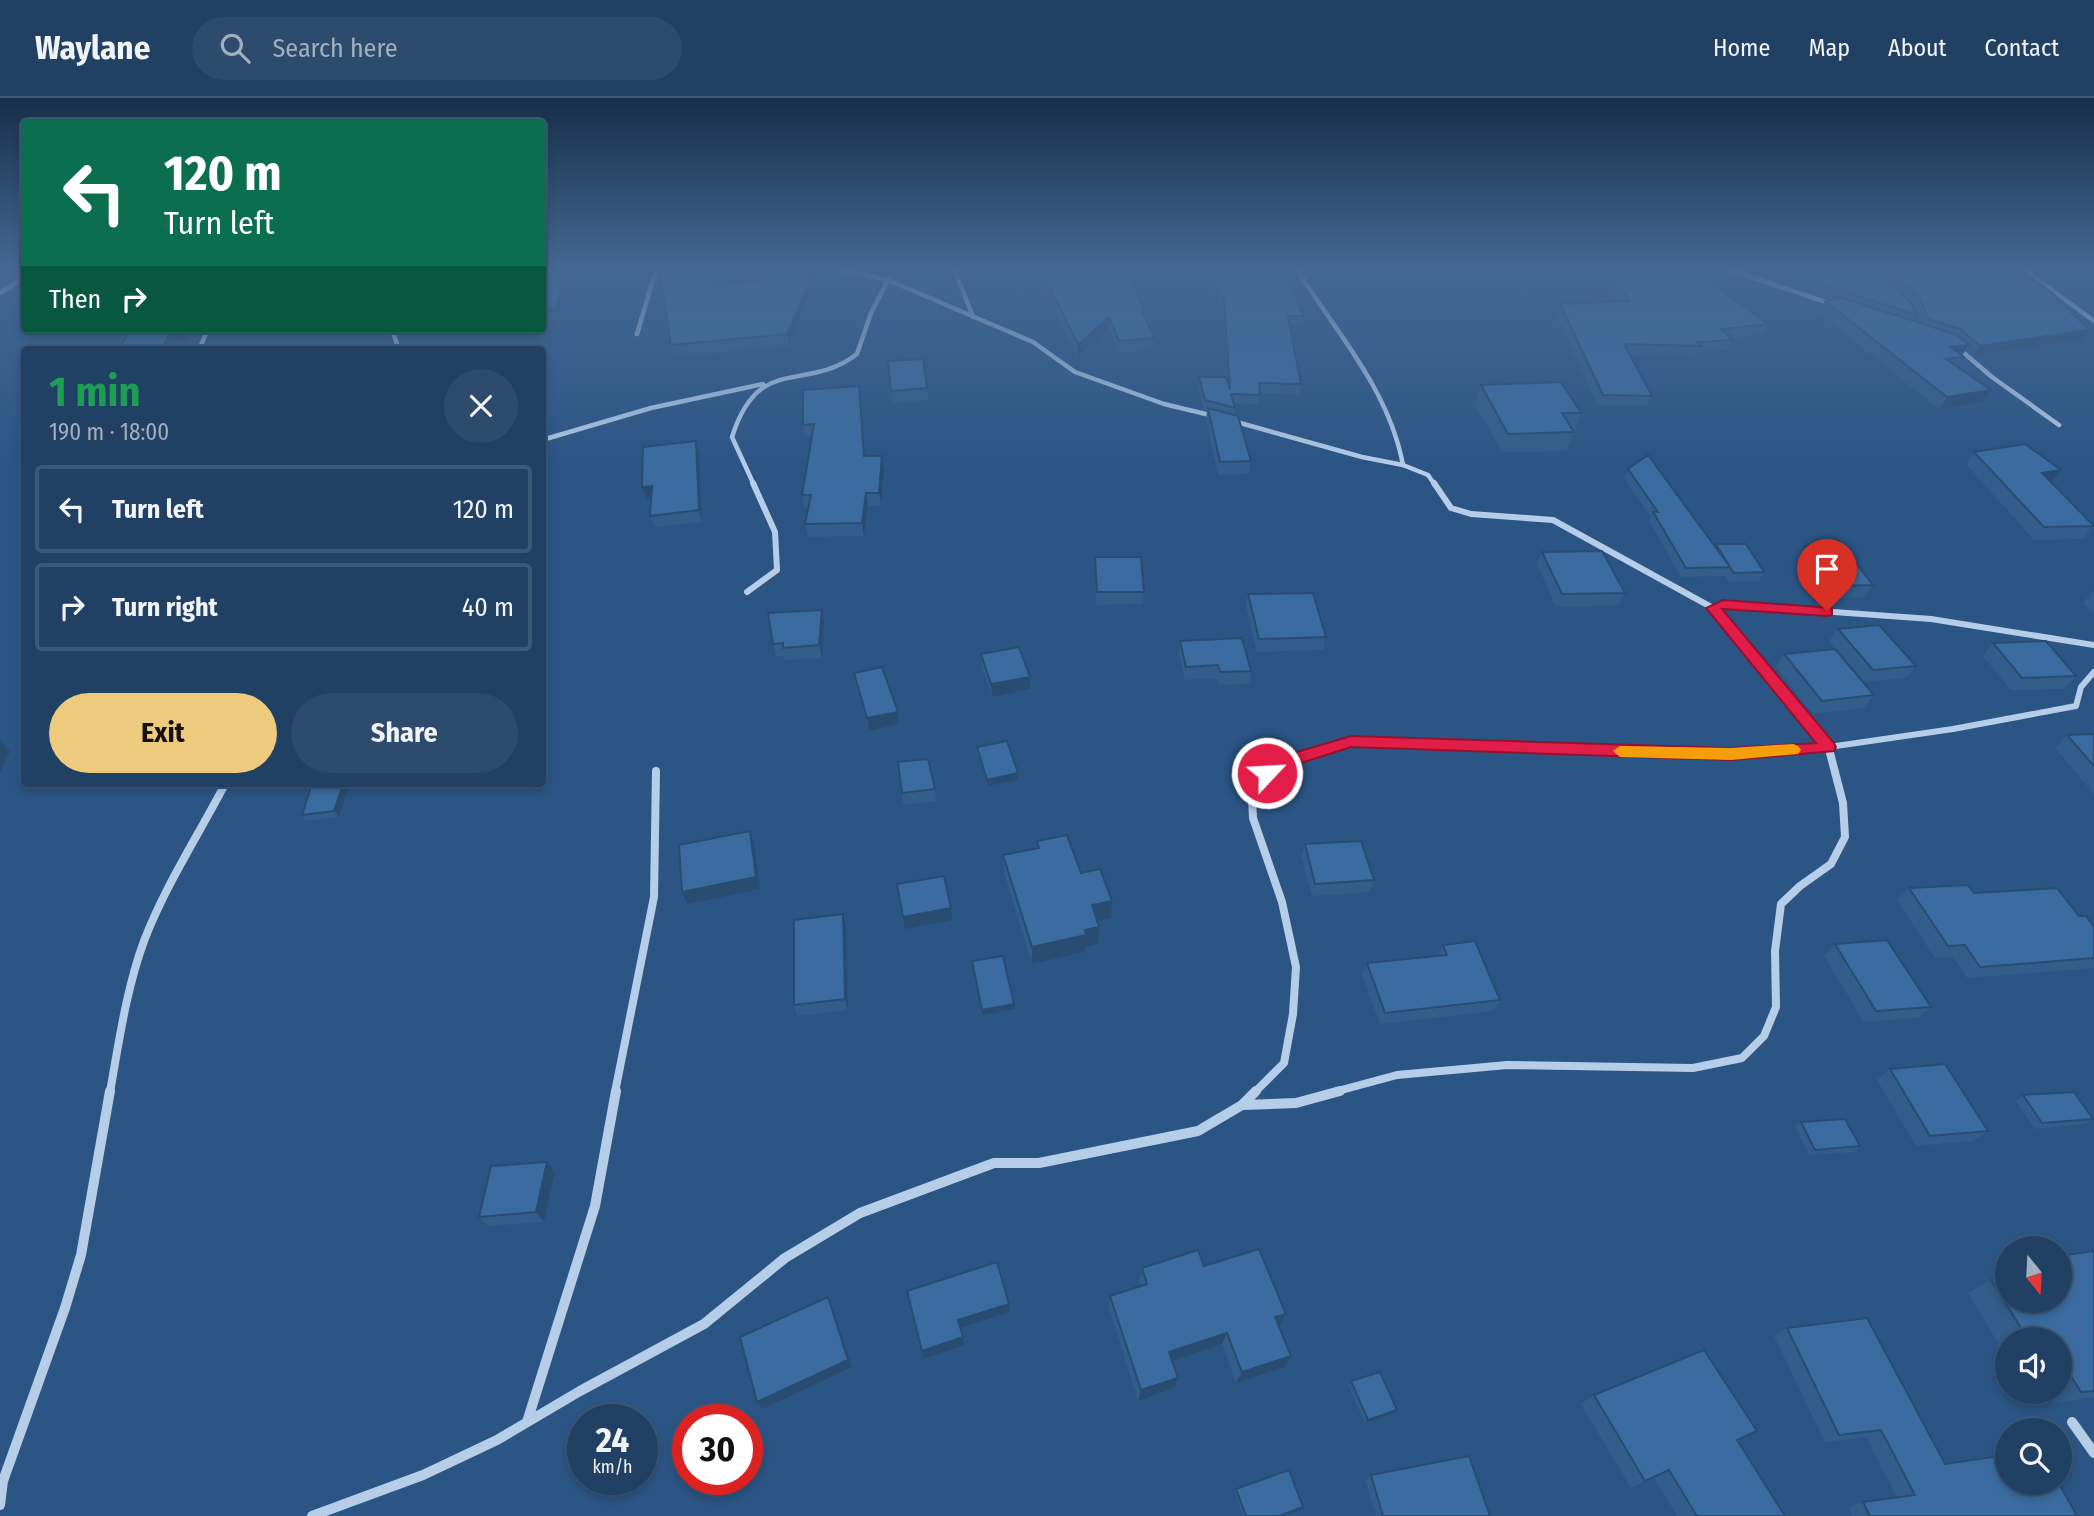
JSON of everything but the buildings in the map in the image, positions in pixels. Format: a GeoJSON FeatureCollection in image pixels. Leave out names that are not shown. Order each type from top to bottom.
{"type":"FeatureCollection","features":[{"type":"Feature","properties":{"kind":"street"},"geometry":{"type":"LineString","coordinates":[[546,439],[670,403],[819,371],[857,354],[865,336]]}},
{"type":"Feature","properties":{"kind":"street"},"geometry":{"type":"LineString","coordinates":[[1019,336],[1033,342],[1075,372],[1164,404],[1216,417]]}},
{"type":"Feature","properties":{"kind":"street"},"geometry":{"type":"LineString","coordinates":[[1342,336],[1392,420],[1401,443],[1403,465]]}},
{"type":"Feature","properties":{"kind":"street"},"geometry":{"type":"LineString","coordinates":[[1952,343],[1992,377],[2059,425]]}},
{"type":"Feature","properties":{"kind":"street"},"geometry":{"type":"LineString","coordinates":[[747,592],[777,570],[775,532],[733,437],[736,421],[751,393],[767,384]]}},
{"type":"Feature","properties":{"kind":"street"},"geometry":{"type":"LineString","coordinates":[[1228,420],[1340,452],[1403,465],[1428,475],[1451,508],[1471,514],[1553,520],[1713,608],[1829,747],[1843,803],[1845,836],[1830,864],[1781,904],[1775,951],[1776,1007],[1764,1037],[1742,1058],[1693,1068],[1507,1065],[1397,1076],[1296,1103],[1242,1105]]}},
{"type":"Feature","properties":{"kind":"street"},"geometry":{"type":"LineString","coordinates":[[1713,608],[1723,604],[1931,619],[2094,645]]}},
{"type":"Feature","properties":{"kind":"street"},"geometry":{"type":"LineString","coordinates":[[312,1516],[423,1475],[497,1440],[705,1324],[785,1258],[860,1213],[994,1163],[1039,1163],[1198,1131],[1242,1105],[1284,1063],[1294,1002],[1296,967],[1285,915],[1253,818],[1252,799],[1267,773],[1293,760],[1351,741],[1731,754],[1829,747],[1953,729],[2076,706],[2081,687],[2094,672]]}},
{"type":"Feature","properties":{"kind":"street"},"geometry":{"type":"LineString","coordinates":[[527,1423],[595,1206],[606,1134],[628,1037],[638,968],[654,897],[656,771]]}},
{"type":"Feature","properties":{"kind":"street"},"geometry":{"type":"LineString","coordinates":[[0,1504],[3,1482],[81,1255],[126,1003],[144,942],[168,888],[193,847],[223,787]]}},
{"type":"Feature","properties":{"kind":"street"},"geometry":{"type":"LineString","coordinates":[[2072,1422],[2094,1453]]}},
{"type":"Feature","properties":{"kind":"slow traffic"},"geometry":{"type":"LineString","coordinates":[[1620,751],[1731,754],[1793,750]]}},
{"type":"Feature","properties":{"kind":"route"},"geometry":{"type":"LineString","coordinates":[[1267,773],[1293,760],[1351,741],[1731,754],[1829,747],[1713,608],[1723,604],[1827,611]]}}]}
